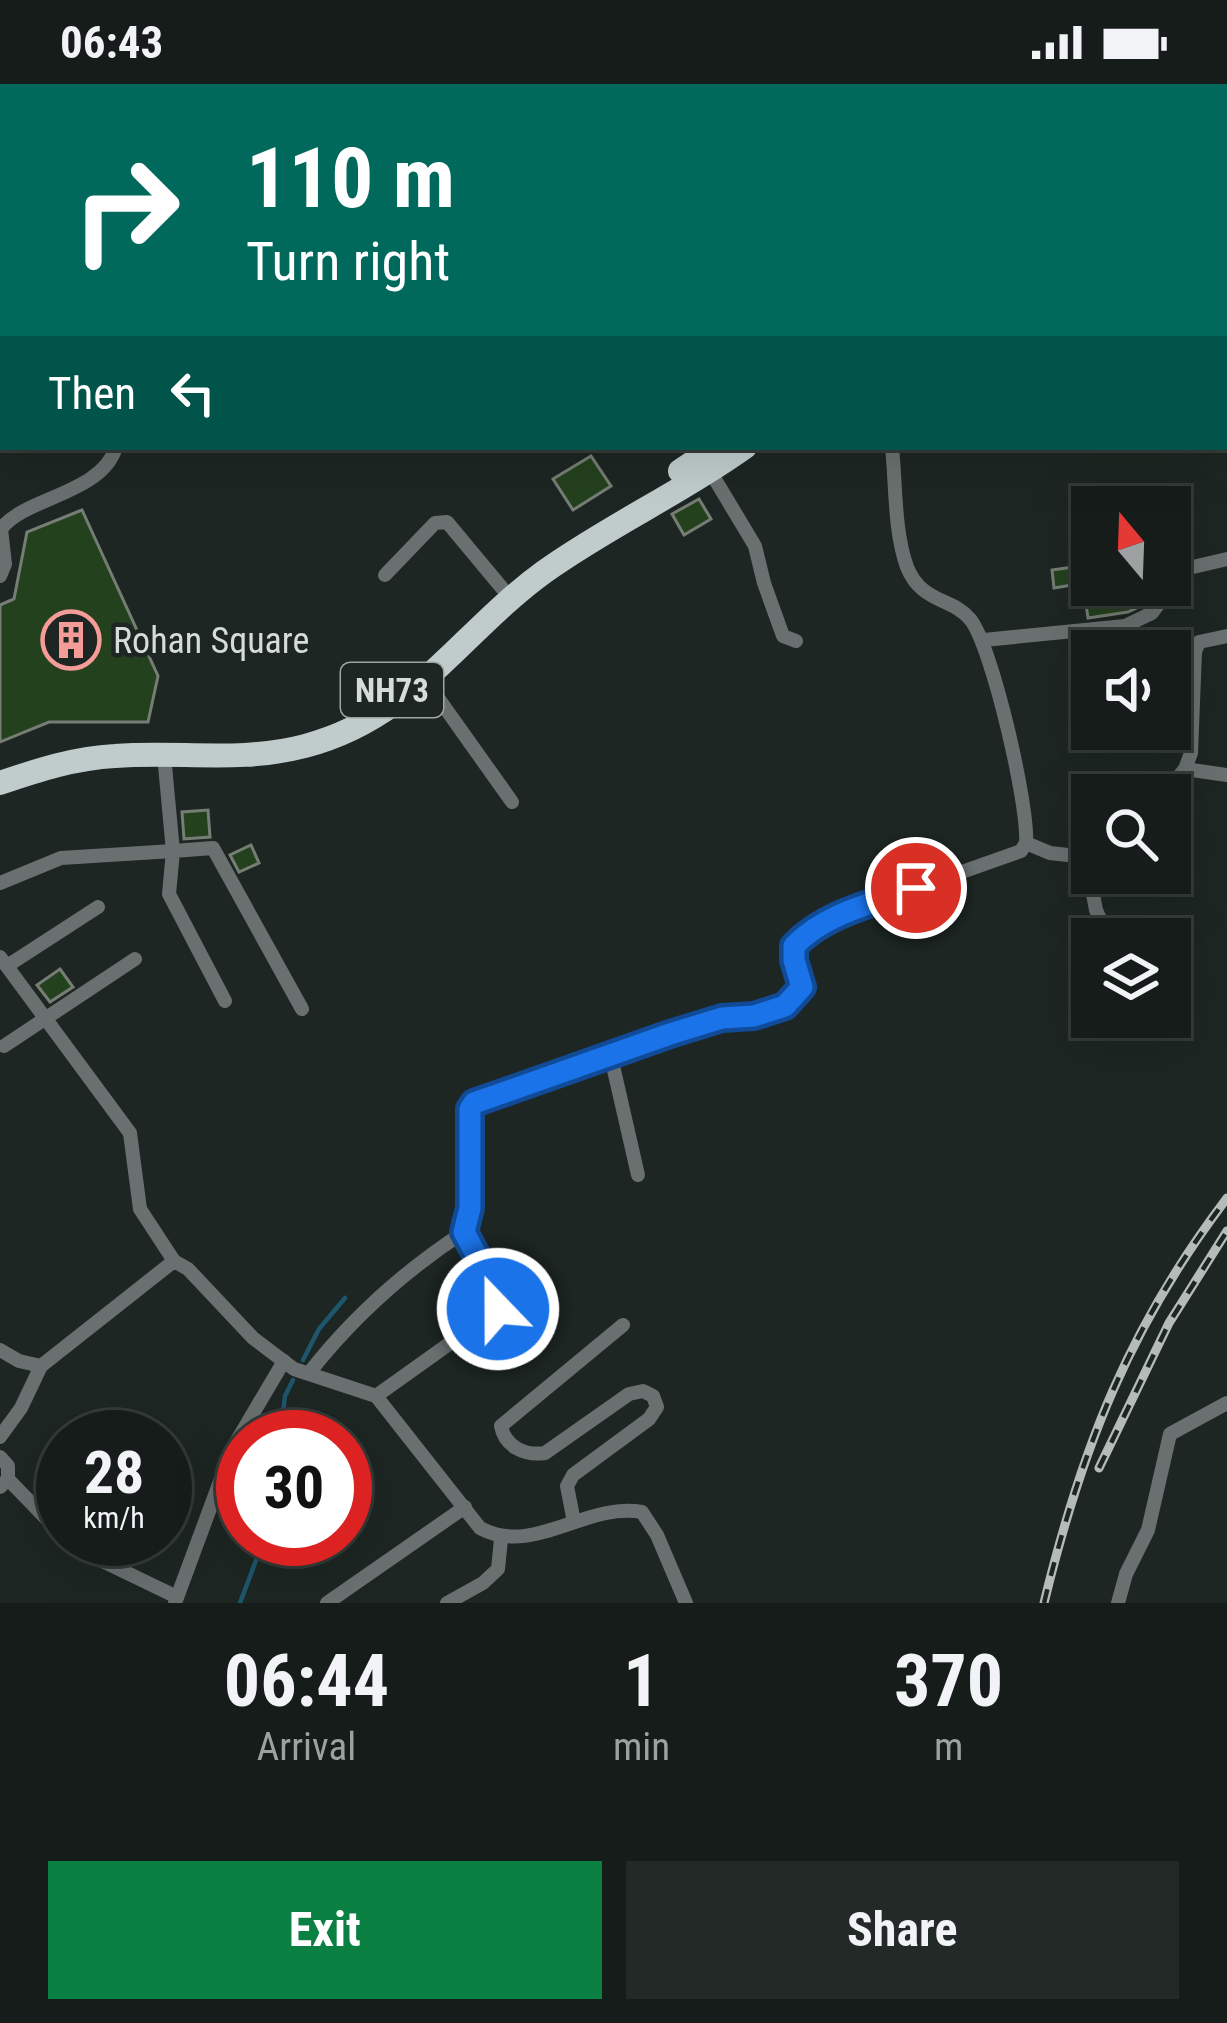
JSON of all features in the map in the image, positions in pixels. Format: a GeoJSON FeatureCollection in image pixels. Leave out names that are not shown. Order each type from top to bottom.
{"type":"FeatureCollection","features":[{"type":"Feature","properties":{"kind":"highway","name":"NH73"},"geometry":{"type":"LineString","coordinates":[[0,768],[115,741],[244,743],[337,722],[389,693],[563,538],[713,459]]}},
{"type":"Feature","properties":{"kind":"highway","name":"NH73"},"geometry":{"type":"LineString","coordinates":[[0,783],[81,759],[245,757],[342,735],[426,681],[541,574],[713,459]]}},
{"type":"Feature","properties":{"kind":"street"},"geometry":{"type":"LineString","coordinates":[[0,576],[5,564],[0,528],[10,517],[84,482],[107,464],[114,450]]}},
{"type":"Feature","properties":{"kind":"street"},"geometry":{"type":"LineString","coordinates":[[376,1396],[498,1309],[495,1290],[464,1232],[470,1208],[470,1109],[474,1103],[722,1018],[754,1016],[785,1006],[802,987],[794,946],[829,919],[1021,851],[1026,843],[984,640],[968,615],[936,601],[908,569],[892,450]]}},
{"type":"Feature","properties":{"kind":"street"},"geometry":{"type":"LineString","coordinates":[[713,459],[755,546],[783,636],[796,641]]}},
{"type":"Feature","properties":{"kind":"street"},"geometry":{"type":"LineString","coordinates":[[385,575],[435,524],[447,522],[502,588]]}},
{"type":"Feature","properties":{"kind":"street"},"geometry":{"type":"LineString","coordinates":[[984,640],[1125,626],[1152,613],[1184,568],[1227,559]]}},
{"type":"Feature","properties":{"kind":"street"},"geometry":{"type":"LineString","coordinates":[[1181,774],[1191,753],[1195,652],[1199,642],[1227,636]]}},
{"type":"Feature","properties":{"kind":"street"},"geometry":{"type":"LineString","coordinates":[[426,681],[512,802]]}},
{"type":"Feature","properties":{"kind":"street"},"geometry":{"type":"LineString","coordinates":[[164,755],[173,851],[169,894],[225,1001]]}},
{"type":"Feature","properties":{"kind":"street"},"geometry":{"type":"LineString","coordinates":[[1185,769],[1227,775]]}},
{"type":"Feature","properties":{"kind":"street"},"geometry":{"type":"LineString","coordinates":[[1026,843],[1050,853],[1071,852]]}},
{"type":"Feature","properties":{"kind":"street"},"geometry":{"type":"LineString","coordinates":[[0,883],[62,858],[213,848],[302,1009]]}},
{"type":"Feature","properties":{"kind":"street"},"geometry":{"type":"LineString","coordinates":[[98,907],[3,962],[130,1133],[140,1210],[174,1261],[188,1269],[253,1338],[284,1361],[334,1385],[376,1396],[480,1528],[501,1539],[534,1535],[620,1508],[642,1512],[686,1603]]}},
{"type":"Feature","properties":{"kind":"street"},"geometry":{"type":"LineString","coordinates":[[4,1046],[136,959]]}},
{"type":"Feature","properties":{"kind":"street"},"geometry":{"type":"LineString","coordinates":[[611,1057],[638,1175]]}},
{"type":"Feature","properties":{"kind":"street"},"geometry":{"type":"LineString","coordinates":[[309,1373],[372,1303],[464,1232]]}},
{"type":"Feature","properties":{"kind":"street"},"geometry":{"type":"LineString","coordinates":[[0,1437],[21,1408],[41,1366],[174,1261]]}},
{"type":"Feature","properties":{"kind":"street"},"geometry":{"type":"LineString","coordinates":[[574,1522],[567,1486],[573,1474],[649,1419],[657,1407],[653,1396],[643,1391],[629,1394],[545,1453],[519,1450],[503,1437],[501,1426],[623,1324]]}},
{"type":"Feature","properties":{"kind":"street"},"geometry":{"type":"LineString","coordinates":[[0,1350],[41,1366]]}},
{"type":"Feature","properties":{"kind":"street"},"geometry":{"type":"LineString","coordinates":[[111,1566],[176,1600],[232,1449],[284,1361]]}},
{"type":"Feature","properties":{"kind":"street"},"geometry":{"type":"LineString","coordinates":[[1118,1603],[1126,1574],[1148,1530],[1170,1434],[1227,1403]]}},
{"type":"Feature","properties":{"kind":"street"},"geometry":{"type":"LineString","coordinates":[[0,1457],[8,1466],[4,1483],[36,1512]]}},
{"type":"Feature","properties":{"kind":"street"},"geometry":{"type":"LineString","coordinates":[[327,1603],[465,1507]]}},
{"type":"Feature","properties":{"kind":"street"},"geometry":{"type":"LineString","coordinates":[[447,1603],[498,1569],[501,1539]]}},
{"type":"Feature","properties":{"kind":"building"},"geometry":{"type":"Polygon","coordinates":[[[591,456],[611,486],[573,510],[553,479],[591,456]]]}},
{"type":"Feature","properties":{"kind":"building"},"geometry":{"type":"Polygon","coordinates":[[[699,499],[711,519],[684,535],[672,514],[699,499]]]}},
{"type":"Feature","properties":{"kind":"building","name":"Rohan Square"},"geometry":{"type":"Polygon","coordinates":[[[82,510],[158,676],[148,722],[49,722],[0,742],[0,605],[14,599],[27,532],[82,510]]]}},
{"type":"Feature","properties":{"kind":"building"},"geometry":{"type":"Polygon","coordinates":[[[1071,567],[1071,585],[1054,588],[1052,570],[1071,567]]]}},
{"type":"Feature","properties":{"kind":"building"},"geometry":{"type":"Polygon","coordinates":[[[1086,606],[1141,606],[1128,612],[1088,618],[1086,606]]]}},
{"type":"Feature","properties":{"kind":"building"},"geometry":{"type":"Polygon","coordinates":[[[208,810],[210,837],[184,839],[182,812],[208,810]]]}},
{"type":"Feature","properties":{"kind":"building"},"geometry":{"type":"Polygon","coordinates":[[[251,845],[259,863],[239,872],[230,855],[251,845]]]}},
{"type":"Feature","properties":{"kind":"building"},"geometry":{"type":"Polygon","coordinates":[[[60,969],[73,987],[50,1002],[37,985],[60,969]]]}},
{"type":"Feature","properties":{"kind":"waterway"},"geometry":{"type":"LineString","coordinates":[[303,1360],[319,1329],[345,1298]]}},
{"type":"Feature","properties":{"kind":"waterway"},"geometry":{"type":"LineString","coordinates":[[283,1410],[293,1380]]}},
{"type":"Feature","properties":{"kind":"waterway"},"geometry":{"type":"LineString","coordinates":[[240,1603],[254,1566]]}},
{"type":"Feature","properties":{"kind":"railway"},"geometry":{"type":"LineString","coordinates":[[1044,1603],[1075,1492],[1113,1390],[1162,1294],[1227,1198]]}},
{"type":"Feature","properties":{"kind":"railway"},"geometry":{"type":"LineString","coordinates":[[1099,1468],[1169,1323],[1227,1231]]}},
{"type":"Feature","properties":{"kind":"place","name":"Rohan Square"},"geometry":{"type":"Point","coordinates":[71,640]}},
{"type":"Feature","properties":{"kind":"route"},"geometry":{"type":"LineString","coordinates":[[498,1309],[495,1290],[464,1232],[470,1208],[470,1109],[474,1103],[670,1034],[785,1006],[802,987],[794,946],[804,936],[829,919],[916,888]]}}]}
